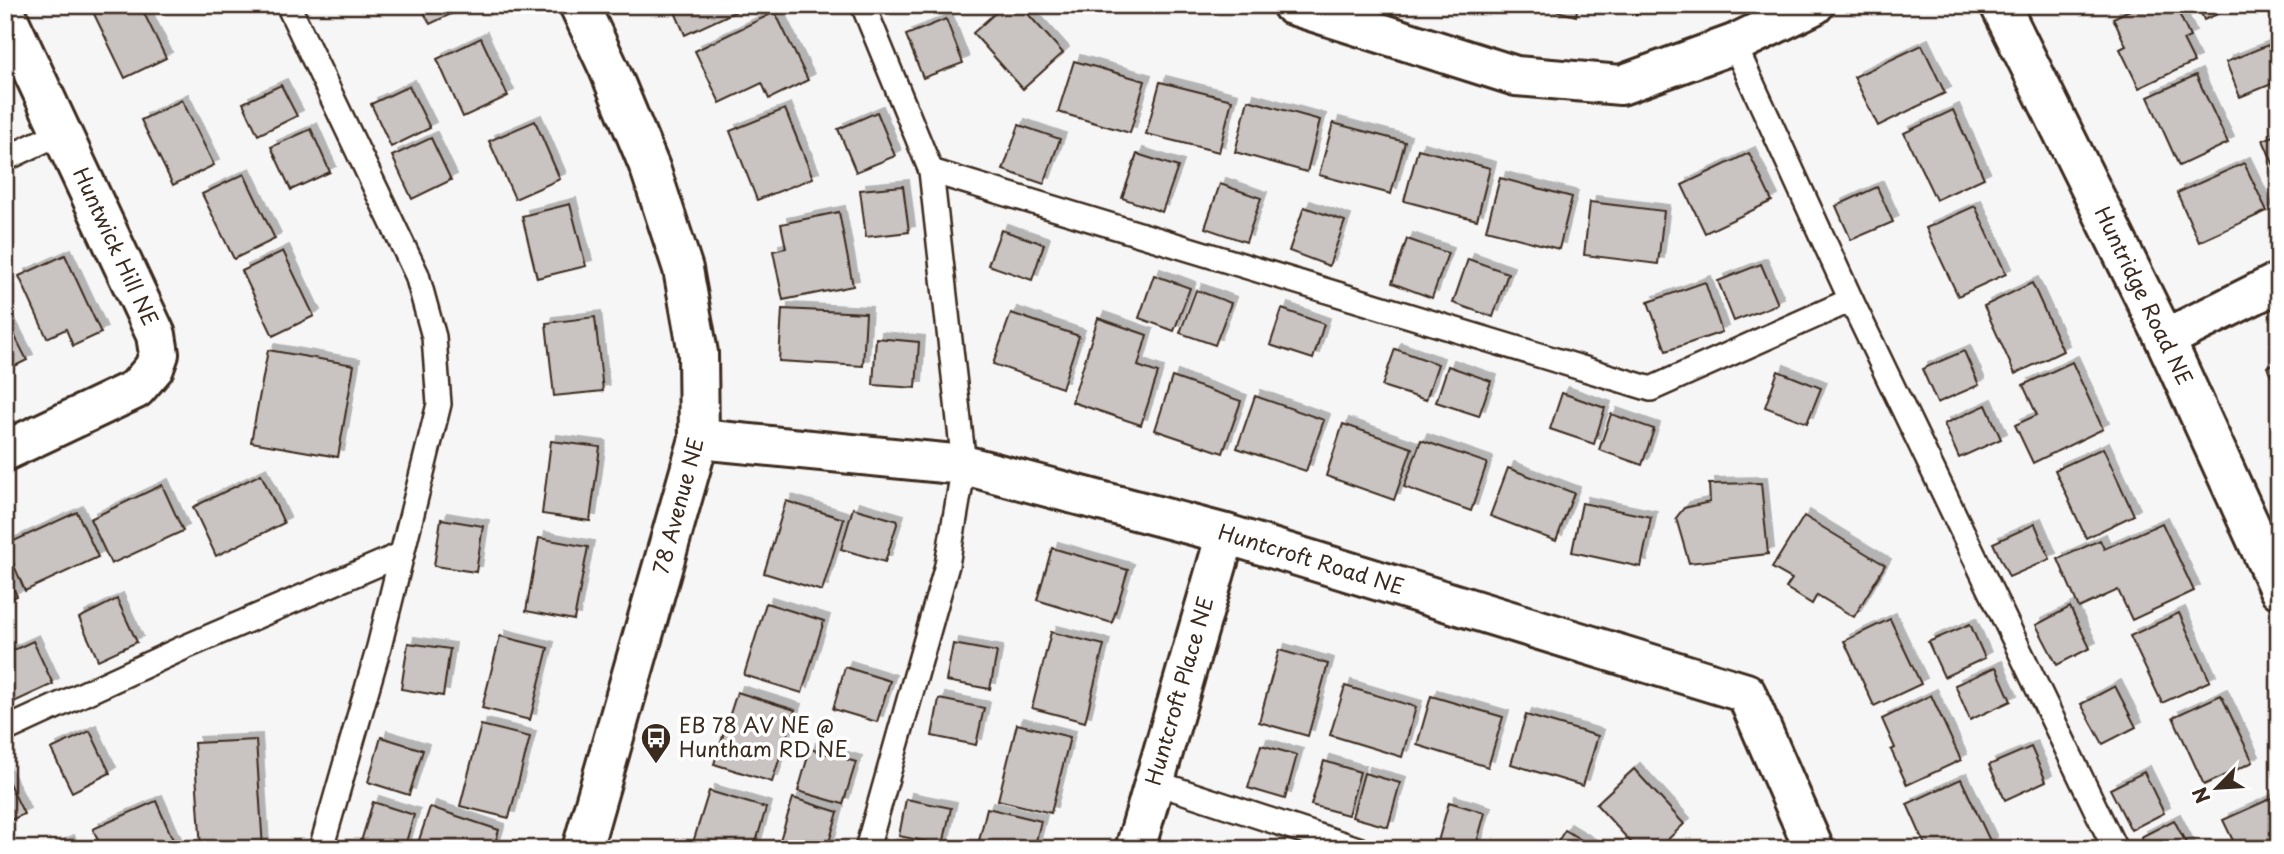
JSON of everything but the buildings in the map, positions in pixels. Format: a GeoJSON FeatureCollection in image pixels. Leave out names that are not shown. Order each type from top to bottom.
{"type":"FeatureCollection","features":[{"type":"Feature","properties":{"kind":"street","name":"78 Avenue NE"},"geometry":{"type":"LineString","coordinates":[[579,5],[650,168],[683,269],[698,353],[699,439],[582,849]]}},
{"type":"Feature","properties":{"kind":"street"},"geometry":{"type":"LineString","coordinates":[[1292,5],[1517,76],[1622,85],[1734,44],[1814,5]]}},
{"type":"Feature","properties":{"kind":"street","name":"Huntridge Road NE"},"geometry":{"type":"LineString","coordinates":[[2000,5],[2165,339],[2279,589]]}},
{"type":"Feature","properties":{"kind":"street","name":"Huntwick Hill NE"},"geometry":{"type":"LineString","coordinates":[[5,12],[156,335],[159,354],[154,368],[136,388],[5,451]]}},
{"type":"Feature","properties":{"kind":"street"},"geometry":{"type":"LineString","coordinates":[[2165,339],[2279,282]]}},
{"type":"Feature","properties":{"kind":"street","name":"Huntcroft Road NE"},"geometry":{"type":"LineString","coordinates":[[699,439],[964,465],[1226,534],[1746,692],[1814,849]]}},
{"type":"Feature","properties":{"kind":"street","name":"Huntcroft Place NE"},"geometry":{"type":"LineString","coordinates":[[1135,849],[1226,534]]}},
{"type":"Feature","properties":{"kind":"lane"},"geometry":{"type":"LineString","coordinates":[[288,5],[417,275],[434,337],[439,404],[379,647],[321,849]]}},
{"type":"Feature","properties":{"kind":"lane"},"geometry":{"type":"LineString","coordinates":[[863,5],[931,171],[964,465],[947,565],[867,849]]}},
{"type":"Feature","properties":{"kind":"lane"},"geometry":{"type":"LineString","coordinates":[[1734,44],[1852,300],[2115,849]]}},
{"type":"Feature","properties":{"kind":"lane"},"geometry":{"type":"LineString","coordinates":[[5,159],[62,132]]}},
{"type":"Feature","properties":{"kind":"lane"},"geometry":{"type":"LineString","coordinates":[[931,171],[1651,389],[1852,300]]}},
{"type":"Feature","properties":{"kind":"lane"},"geometry":{"type":"LineString","coordinates":[[5,730],[183,648],[402,554]]}},
{"type":"Feature","properties":{"kind":"lane"},"geometry":{"type":"LineString","coordinates":[[1154,782],[1358,849]]}},
{"type":"Feature","properties":{"kind":"place","name":"EB 78 AV NE @ Huntham RD NE"},"geometry":{"type":"Point","coordinates":[656,765]}}]}
